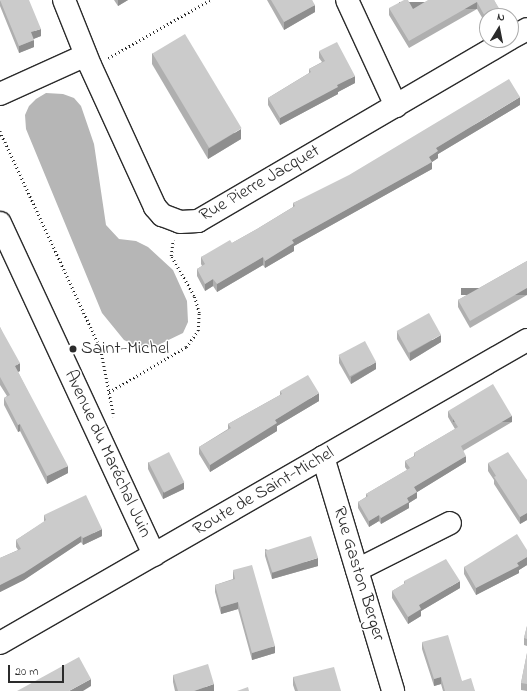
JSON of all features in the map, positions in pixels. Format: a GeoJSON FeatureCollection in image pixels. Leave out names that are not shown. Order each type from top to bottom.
{"type":"FeatureCollection","features":[{"type":"Feature","properties":{"kind":"street","name":"Rue Pierre Jacquet"},"geometry":{"type":"LineString","coordinates":[[64,0],[96,57],[155,207],[162,215],[174,221],[198,221],[494,48]]}},
{"type":"Feature","properties":{"kind":"street"},"geometry":{"type":"LineString","coordinates":[[347,0],[396,106]]}},
{"type":"Feature","properties":{"kind":"street"},"geometry":{"type":"LineString","coordinates":[[0,94],[96,57]]}},
{"type":"Feature","properties":{"kind":"street","name":"Avenue du Maréchal Juin"},"geometry":{"type":"LineString","coordinates":[[0,222],[154,555]]}},
{"type":"Feature","properties":{"kind":"street","name":"Route de Saint-Michel"},"geometry":{"type":"LineString","coordinates":[[0,643],[527,340]]}},
{"type":"Feature","properties":{"kind":"street","name":"Rue Gaston Berger"},"geometry":{"type":"LineString","coordinates":[[323,457],[393,691]]}},
{"type":"Feature","properties":{"kind":"street"},"geometry":{"type":"LineString","coordinates":[[357,570],[450,523]]}},
{"type":"Feature","properties":{"kind":"path"},"geometry":{"type":"LineString","coordinates":[[96,57],[210,0]]}},
{"type":"Feature","properties":{"kind":"path"},"geometry":{"type":"LineString","coordinates":[[0,131],[101,350],[114,420]]}},
{"type":"Feature","properties":{"kind":"path"},"geometry":{"type":"LineString","coordinates":[[109,392],[186,347],[198,331],[199,313],[194,296],[171,256],[174,221]]}},
{"type":"Feature","properties":{"kind":"shaded area"},"geometry":{"type":"Polygon","coordinates":[[[46,93],[63,94],[74,98],[81,106],[94,144],[106,225],[119,239],[136,241],[148,247],[173,270],[187,301],[188,322],[183,333],[154,347],[137,346],[124,340],[102,313],[26,129],[25,115],[29,106],[36,99],[46,93]]]}},
{"type":"Feature","properties":{"kind":"building"},"geometry":{"type":"Polygon","coordinates":[[[0,0],[29,0],[41,29],[31,32],[34,40],[19,46],[0,0]]]}},
{"type":"Feature","properties":{"kind":"building"},"geometry":{"type":"Polygon","coordinates":[[[271,0],[312,0],[315,5],[284,22],[271,0]]]}},
{"type":"Feature","properties":{"kind":"building"},"geometry":{"type":"Polygon","coordinates":[[[404,0],[408,0],[413,9],[428,0],[494,0],[499,8],[480,8],[477,2],[409,41],[389,8],[404,0]]]}},
{"type":"Feature","properties":{"kind":"building"},"geometry":{"type":"Polygon","coordinates":[[[185,34],[242,128],[209,148],[152,54],[185,34]]]}},
{"type":"Feature","properties":{"kind":"building"},"geometry":{"type":"Polygon","coordinates":[[[337,42],[355,76],[337,85],[338,87],[280,118],[268,98],[311,72],[309,69],[325,61],[319,51],[337,42]]]}},
{"type":"Feature","properties":{"kind":"building"},"geometry":{"type":"Polygon","coordinates":[[[509,79],[520,97],[436,148],[438,151],[429,157],[432,162],[292,240],[294,243],[265,261],[263,257],[217,284],[213,279],[205,284],[197,269],[205,264],[201,257],[230,240],[232,243],[257,229],[295,206],[293,203],[349,175],[509,79]]]}},
{"type":"Feature","properties":{"kind":"building"},"geometry":{"type":"Polygon","coordinates":[[[527,261],[527,288],[470,321],[458,300],[527,261]]]}},
{"type":"Feature","properties":{"kind":"building"},"geometry":{"type":"Polygon","coordinates":[[[429,313],[441,335],[409,353],[397,331],[429,313]]]}},
{"type":"Feature","properties":{"kind":"building"},"geometry":{"type":"Polygon","coordinates":[[[0,327],[20,363],[15,366],[68,466],[47,476],[20,424],[18,425],[4,398],[10,395],[0,377],[0,327]]]}},
{"type":"Feature","properties":{"kind":"building"},"geometry":{"type":"Polygon","coordinates":[[[365,341],[376,362],[350,376],[339,355],[365,341]]]}},
{"type":"Feature","properties":{"kind":"building"},"geometry":{"type":"Polygon","coordinates":[[[308,375],[319,393],[275,420],[277,423],[210,465],[199,447],[231,428],[228,424],[282,394],[280,391],[308,375]]]}},
{"type":"Feature","properties":{"kind":"building"},"geometry":{"type":"Polygon","coordinates":[[[493,384],[512,416],[461,446],[466,456],[414,487],[417,492],[407,498],[409,502],[381,518],[379,515],[369,521],[358,502],[368,496],[366,494],[410,468],[405,461],[415,456],[414,453],[458,427],[448,411],[493,384]]]}},
{"type":"Feature","properties":{"kind":"building"},"geometry":{"type":"Polygon","coordinates":[[[169,452],[184,482],[164,493],[149,462],[169,452]]]}},
{"type":"Feature","properties":{"kind":"building"},"geometry":{"type":"Polygon","coordinates":[[[508,452],[527,480],[527,513],[520,517],[494,477],[496,476],[488,463],[508,452]]]}},
{"type":"Feature","properties":{"kind":"building"},"geometry":{"type":"Polygon","coordinates":[[[86,495],[102,529],[83,538],[81,536],[24,573],[0,585],[0,558],[21,549],[16,540],[46,520],[44,515],[86,495]]]}},
{"type":"Feature","properties":{"kind":"building"},"geometry":{"type":"Polygon","coordinates":[[[517,534],[527,550],[527,557],[517,563],[519,566],[476,588],[464,567],[517,534]]]}},
{"type":"Feature","properties":{"kind":"building"},"geometry":{"type":"Polygon","coordinates":[[[311,536],[318,558],[272,573],[265,551],[311,536]]]}},
{"type":"Feature","properties":{"kind":"building"},"geometry":{"type":"Polygon","coordinates":[[[446,559],[460,581],[419,605],[421,609],[408,617],[392,591],[405,583],[404,581],[446,559]]]}},
{"type":"Feature","properties":{"kind":"building"},"geometry":{"type":"Polygon","coordinates":[[[252,565],[275,646],[252,653],[238,602],[221,607],[215,585],[235,579],[233,570],[252,565]]]}},
{"type":"Feature","properties":{"kind":"building"},"geometry":{"type":"Polygon","coordinates":[[[527,626],[527,639],[524,638],[527,626]]]}},
{"type":"Feature","properties":{"kind":"building"},"geometry":{"type":"Polygon","coordinates":[[[448,635],[462,681],[471,678],[475,691],[445,691],[441,677],[434,679],[422,642],[448,635]]]}},
{"type":"Feature","properties":{"kind":"building"},"geometry":{"type":"Polygon","coordinates":[[[527,653],[527,684],[521,683],[527,653]]]}},
{"type":"Feature","properties":{"kind":"building"},"geometry":{"type":"Polygon","coordinates":[[[79,657],[91,679],[69,691],[17,691],[79,657]]]}},
{"type":"Feature","properties":{"kind":"building"},"geometry":{"type":"Polygon","coordinates":[[[208,664],[214,684],[194,691],[178,691],[173,675],[208,664]]]}},
{"type":"Feature","properties":{"kind":"building"},"geometry":{"type":"Polygon","coordinates":[[[334,667],[341,691],[298,691],[293,677],[334,667]]]}},
{"type":"Feature","properties":{"kind":"building"},"geometry":{"type":"Polygon","coordinates":[[[248,687],[249,691],[237,691],[248,687]]]}},
{"type":"Feature","properties":{"kind":"place","name":"Saint-Michel"},"geometry":{"type":"Point","coordinates":[73,349]}}]}
